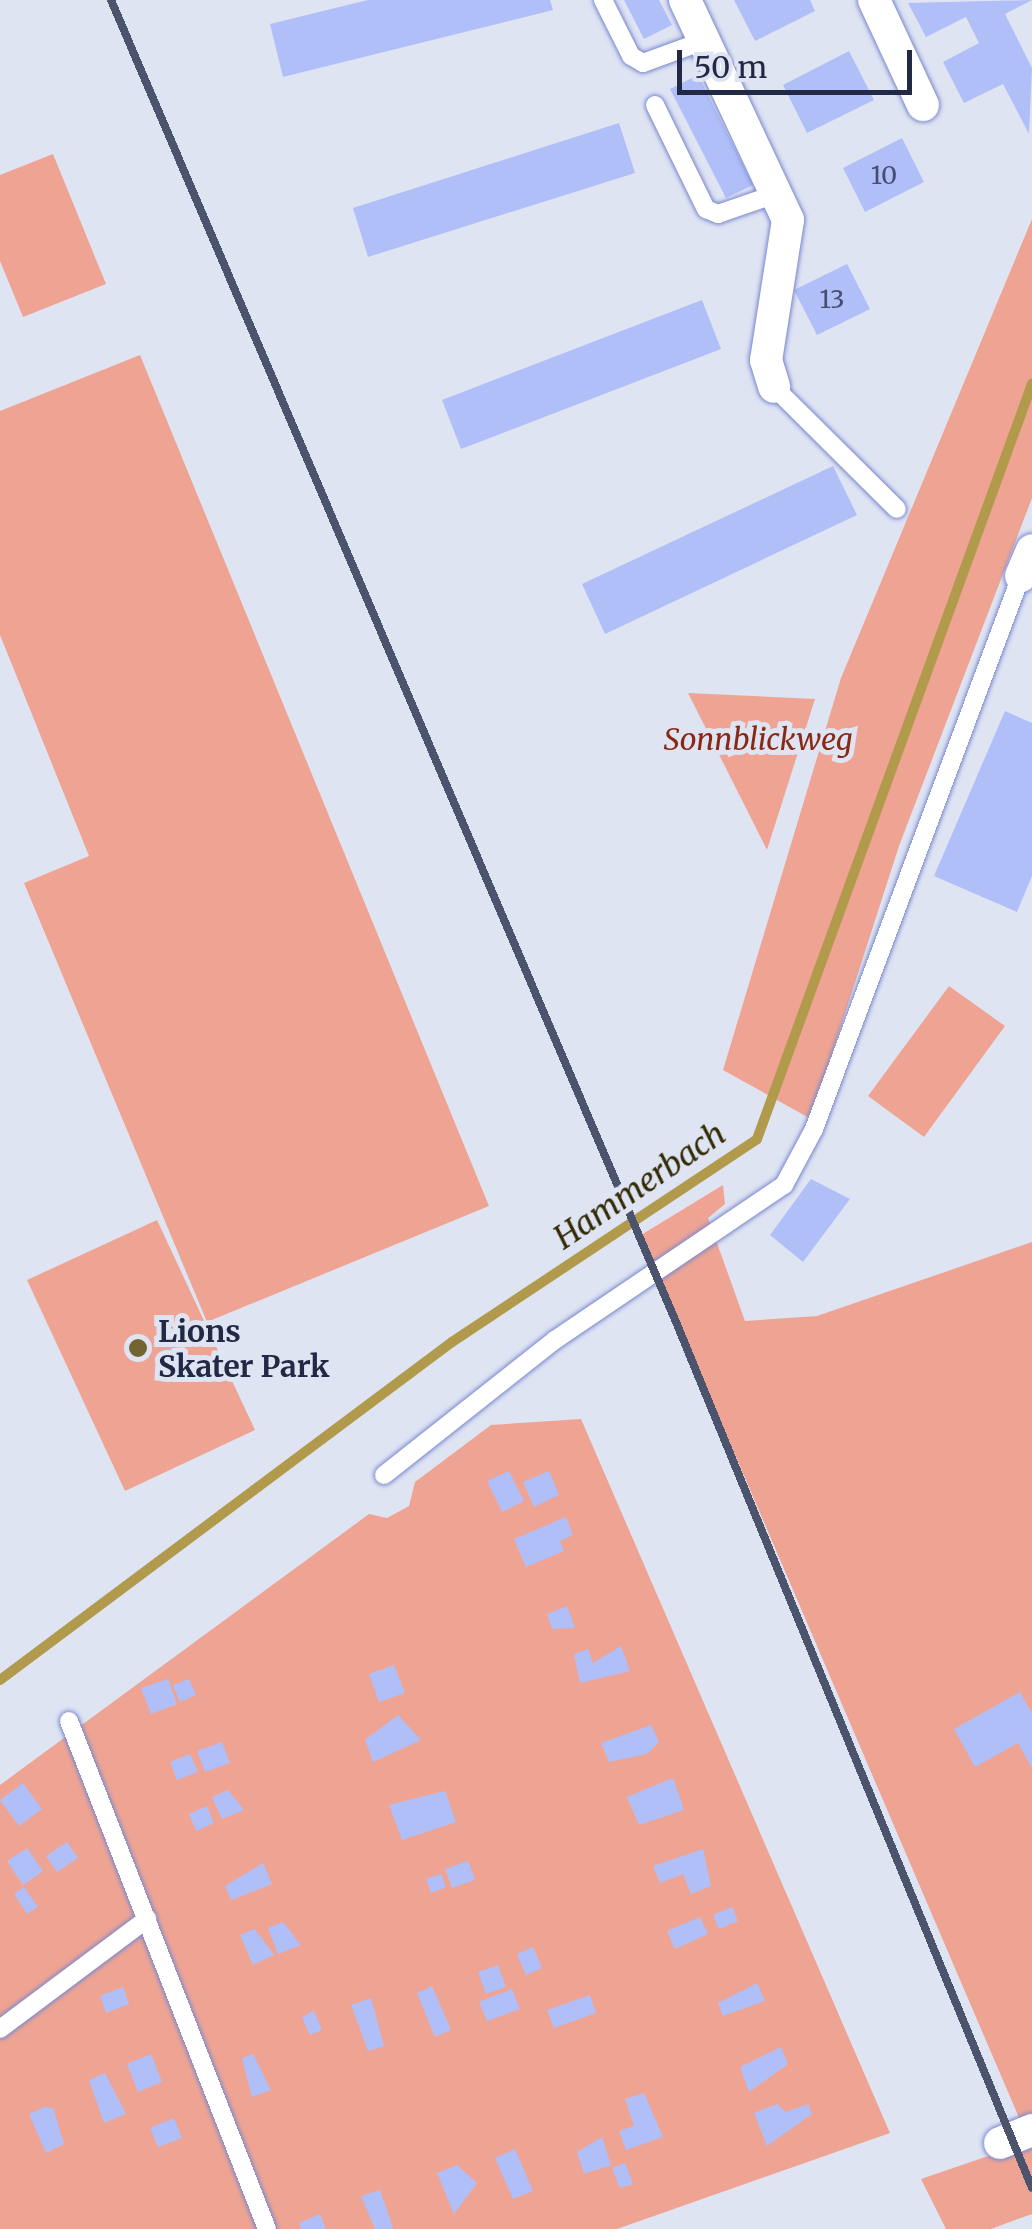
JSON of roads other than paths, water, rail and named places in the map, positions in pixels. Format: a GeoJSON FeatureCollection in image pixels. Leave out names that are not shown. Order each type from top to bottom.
{"type":"FeatureCollection","features":[{"type":"Feature","properties":{"kind":"street"},"geometry":{"type":"LineString","coordinates":[[685,0],[780,193],[790,241],[769,323],[774,387]]}},
{"type":"Feature","properties":{"kind":"street"},"geometry":{"type":"LineString","coordinates":[[874,0],[922,105]]}},
{"type":"Feature","properties":{"kind":"street"},"geometry":{"type":"LineString","coordinates":[[1000,2143],[1032,2130]]}},
{"type":"Feature","properties":{"kind":"lane"},"geometry":{"type":"LineString","coordinates":[[604,0],[630,56],[644,64],[706,40]]}},
{"type":"Feature","properties":{"kind":"lane"},"geometry":{"type":"LineString","coordinates":[[655,105],[706,209],[718,214],[780,193]]}},
{"type":"Feature","properties":{"kind":"lane"},"geometry":{"type":"LineString","coordinates":[[774,387],[897,508]]}},
{"type":"Feature","properties":{"kind":"lane"},"geometry":{"type":"LineString","coordinates":[[384,1475],[555,1340],[784,1186],[814,1129],[1026,563]]}},
{"type":"Feature","properties":{"kind":"lane"},"geometry":{"type":"LineString","coordinates":[[69,1721],[267,2229]]}},
{"type":"Feature","properties":{"kind":"lane"},"geometry":{"type":"LineString","coordinates":[[0,2029],[147,1919]]}},
{"type":"Feature","properties":{"kind":"waterway","name":"Hammerbach"},"geometry":{"type":"LineString","coordinates":[[0,1680],[452,1342],[757,1139],[1032,384]]}},
{"type":"Feature","properties":{"kind":"railway"},"geometry":{"type":"LineString","coordinates":[[111,0],[676,1322],[1032,2188]]}},
{"type":"Feature","properties":{"kind":"place","name":"Lions Skater Park"},"geometry":{"type":"Point","coordinates":[138,1348]}},
{"type":"Feature","properties":{"kind":"park label","name":"Sonnblickweg"},"geometry":{"type":"Point","coordinates":[758,739]}}]}
